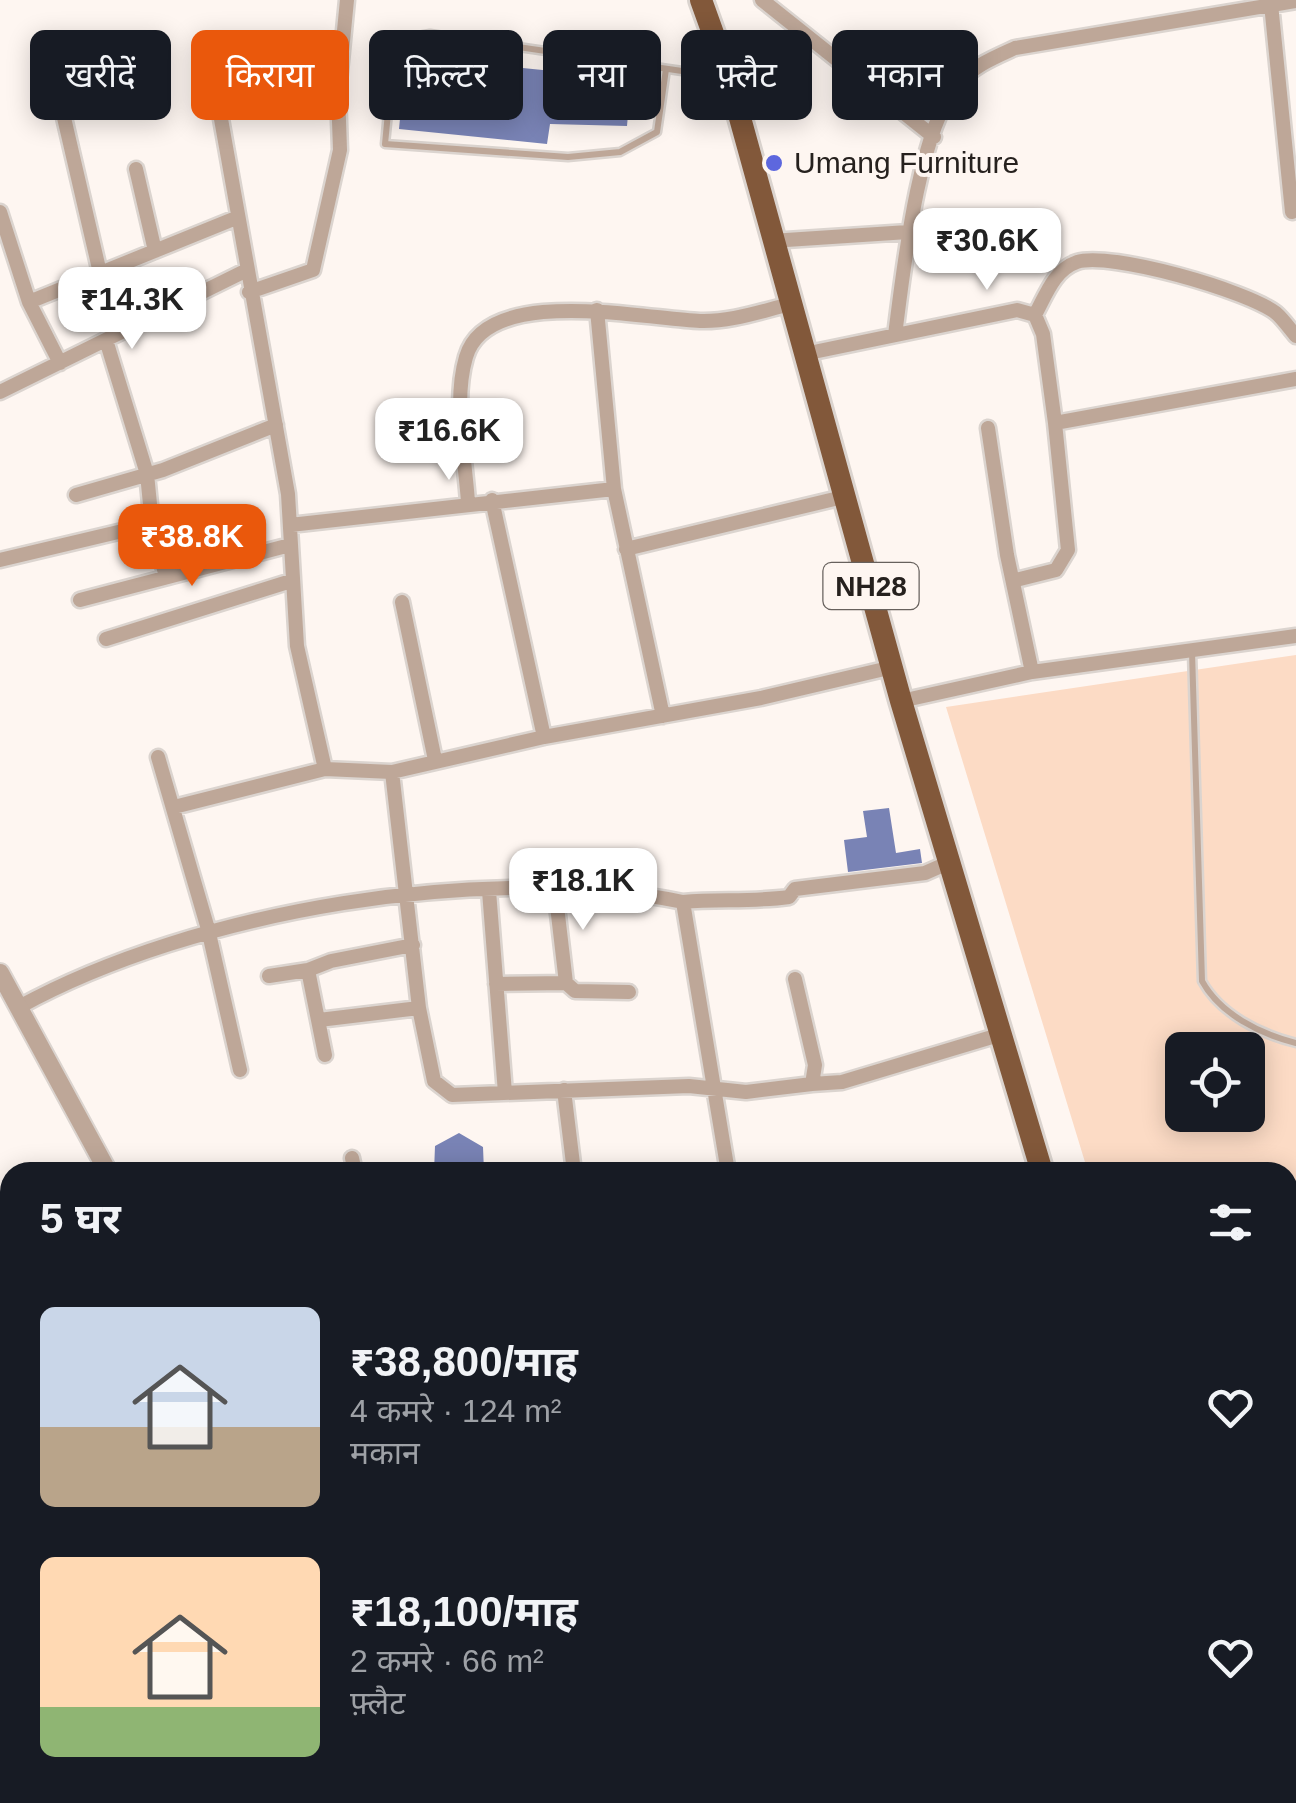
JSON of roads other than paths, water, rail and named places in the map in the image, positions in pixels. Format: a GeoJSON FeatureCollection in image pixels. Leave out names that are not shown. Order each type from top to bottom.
{"type":"FeatureCollection","features":[{"type":"Feature","properties":{"kind":"highway","name":"NH28"},"geometry":{"type":"LineString","coordinates":[[701,0],[712,30]]}},
{"type":"Feature","properties":{"kind":"highway","name":"NH28"},"geometry":{"type":"LineString","coordinates":[[740,120],[902,701],[1039,1162]]}},
{"type":"Feature","properties":{"kind":"street"},"geometry":{"type":"LineString","coordinates":[[249,292],[313,270],[340,150],[338,92],[347,0]]}},
{"type":"Feature","properties":{"kind":"street"},"geometry":{"type":"LineString","coordinates":[[762,0],[784,22],[934,137]]}},
{"type":"Feature","properties":{"kind":"street"},"geometry":{"type":"LineString","coordinates":[[895,335],[908,232],[934,137],[954,88],[980,63],[1016,48],[1296,1]]}},
{"type":"Feature","properties":{"kind":"street"},"geometry":{"type":"LineString","coordinates":[[1271,4],[1292,212]]}},
{"type":"Feature","properties":{"kind":"street"},"geometry":{"type":"LineString","coordinates":[[65,120],[100,273]]}},
{"type":"Feature","properties":{"kind":"street"},"geometry":{"type":"LineString","coordinates":[[221,120],[245,272],[276,425],[290,526],[297,646],[324,768]]}},
{"type":"Feature","properties":{"kind":"street"},"geometry":{"type":"LineString","coordinates":[[136,169],[155,250]]}},
{"type":"Feature","properties":{"kind":"street"},"geometry":{"type":"LineString","coordinates":[[0,212],[30,302],[60,363]]}},
{"type":"Feature","properties":{"kind":"street"},"geometry":{"type":"LineString","coordinates":[[30,302],[236,218]]}},
{"type":"Feature","properties":{"kind":"street"},"geometry":{"type":"LineString","coordinates":[[771,241],[908,232]]}},
{"type":"Feature","properties":{"kind":"street"},"geometry":{"type":"LineString","coordinates":[[1016,580],[1056,570],[1068,550],[1055,423],[1042,334],[1035,315],[1056,276],[1076,262],[1095,260],[1172,273],[1274,312],[1296,336]]}},
{"type":"Feature","properties":{"kind":"street"},"geometry":{"type":"LineString","coordinates":[[0,392],[245,272]]}},
{"type":"Feature","properties":{"kind":"street"},"geometry":{"type":"LineString","coordinates":[[468,502],[461,400],[465,359],[473,339],[506,319],[597,310],[698,321],[725,320],[790,304]]}},
{"type":"Feature","properties":{"kind":"street"},"geometry":{"type":"LineString","coordinates":[[597,310],[614,490],[663,716]]}},
{"type":"Feature","properties":{"kind":"street"},"geometry":{"type":"LineString","coordinates":[[804,354],[1017,310],[1035,315]]}},
{"type":"Feature","properties":{"kind":"street"},"geometry":{"type":"LineString","coordinates":[[106,340],[147,474],[152,524],[166,578]]}},
{"type":"Feature","properties":{"kind":"street"},"geometry":{"type":"LineString","coordinates":[[1055,423],[1296,379]]}},
{"type":"Feature","properties":{"kind":"street"},"geometry":{"type":"LineString","coordinates":[[76,495],[147,474],[276,425]]}},
{"type":"Feature","properties":{"kind":"street"},"geometry":{"type":"LineString","coordinates":[[988,428],[1007,555],[1016,580],[1032,672]]}},
{"type":"Feature","properties":{"kind":"street"},"geometry":{"type":"LineString","coordinates":[[290,526],[468,502],[614,490]]}},
{"type":"Feature","properties":{"kind":"street"},"geometry":{"type":"LineString","coordinates":[[626,549],[847,496]]}},
{"type":"Feature","properties":{"kind":"street"},"geometry":{"type":"LineString","coordinates":[[492,500],[544,737]]}},
{"type":"Feature","properties":{"kind":"street"},"geometry":{"type":"LineString","coordinates":[[0,560],[152,524]]}},
{"type":"Feature","properties":{"kind":"street"},"geometry":{"type":"LineString","coordinates":[[80,600],[290,545]]}},
{"type":"Feature","properties":{"kind":"street"},"geometry":{"type":"LineString","coordinates":[[106,639],[291,581]]}},
{"type":"Feature","properties":{"kind":"street"},"geometry":{"type":"LineString","coordinates":[[402,602],[435,760]]}},
{"type":"Feature","properties":{"kind":"street"},"geometry":{"type":"LineString","coordinates":[[902,701],[1032,672],[1296,636]]}},
{"type":"Feature","properties":{"kind":"street"},"geometry":{"type":"LineString","coordinates":[[174,807],[324,768],[392,772],[544,737],[893,667]]}},
{"type":"Feature","properties":{"kind":"street"},"geometry":{"type":"LineString","coordinates":[[158,757],[208,929],[240,1070]]}},
{"type":"Feature","properties":{"kind":"street"},"geometry":{"type":"LineString","coordinates":[[392,772],[419,1008],[434,1081],[442,1091],[452,1095],[564,1090],[758,1092],[842,1082],[1002,1034]]}},
{"type":"Feature","properties":{"kind":"street"},"geometry":{"type":"LineString","coordinates":[[10,998],[208,929],[405,896],[596,888],[683,902],[726,899],[739,904],[790,897],[794,889],[925,873],[950,862]]}},
{"type":"Feature","properties":{"kind":"street"},"geometry":{"type":"LineString","coordinates":[[555,890],[566,982],[575,990],[629,992]]}},
{"type":"Feature","properties":{"kind":"street"},"geometry":{"type":"LineString","coordinates":[[488,891],[505,1093]]}},
{"type":"Feature","properties":{"kind":"street"},"geometry":{"type":"LineString","coordinates":[[683,902],[726,1162]]}},
{"type":"Feature","properties":{"kind":"street"},"geometry":{"type":"LineString","coordinates":[[269,976],[413,945]]}},
{"type":"Feature","properties":{"kind":"street"},"geometry":{"type":"LineString","coordinates":[[308,970],[325,1055]]}},
{"type":"Feature","properties":{"kind":"street"},"geometry":{"type":"LineString","coordinates":[[0,972],[10,998],[102,1162]]}},
{"type":"Feature","properties":{"kind":"street"},"geometry":{"type":"LineString","coordinates":[[795,979],[814,1065],[812,1084]]}},
{"type":"Feature","properties":{"kind":"street"},"geometry":{"type":"LineString","coordinates":[[496,984],[566,982]]}},
{"type":"Feature","properties":{"kind":"street"},"geometry":{"type":"LineString","coordinates":[[319,1020],[419,1008]]}},
{"type":"Feature","properties":{"kind":"street"},"geometry":{"type":"LineString","coordinates":[[564,1090],[573,1162]]}},
{"type":"Feature","properties":{"kind":"lane"},"geometry":{"type":"LineString","coordinates":[[666,69],[657,132],[620,152],[568,157],[385,144],[394,40],[430,34],[681,71]]}},
{"type":"Feature","properties":{"kind":"lane"},"geometry":{"type":"LineString","coordinates":[[1192,652],[1202,981],[1224,1009],[1270,1036],[1296,1043]]}},
{"type":"Feature","properties":{"kind":"place","name":"Umang Furniture"},"geometry":{"type":"Point","coordinates":[774,163]}}]}
